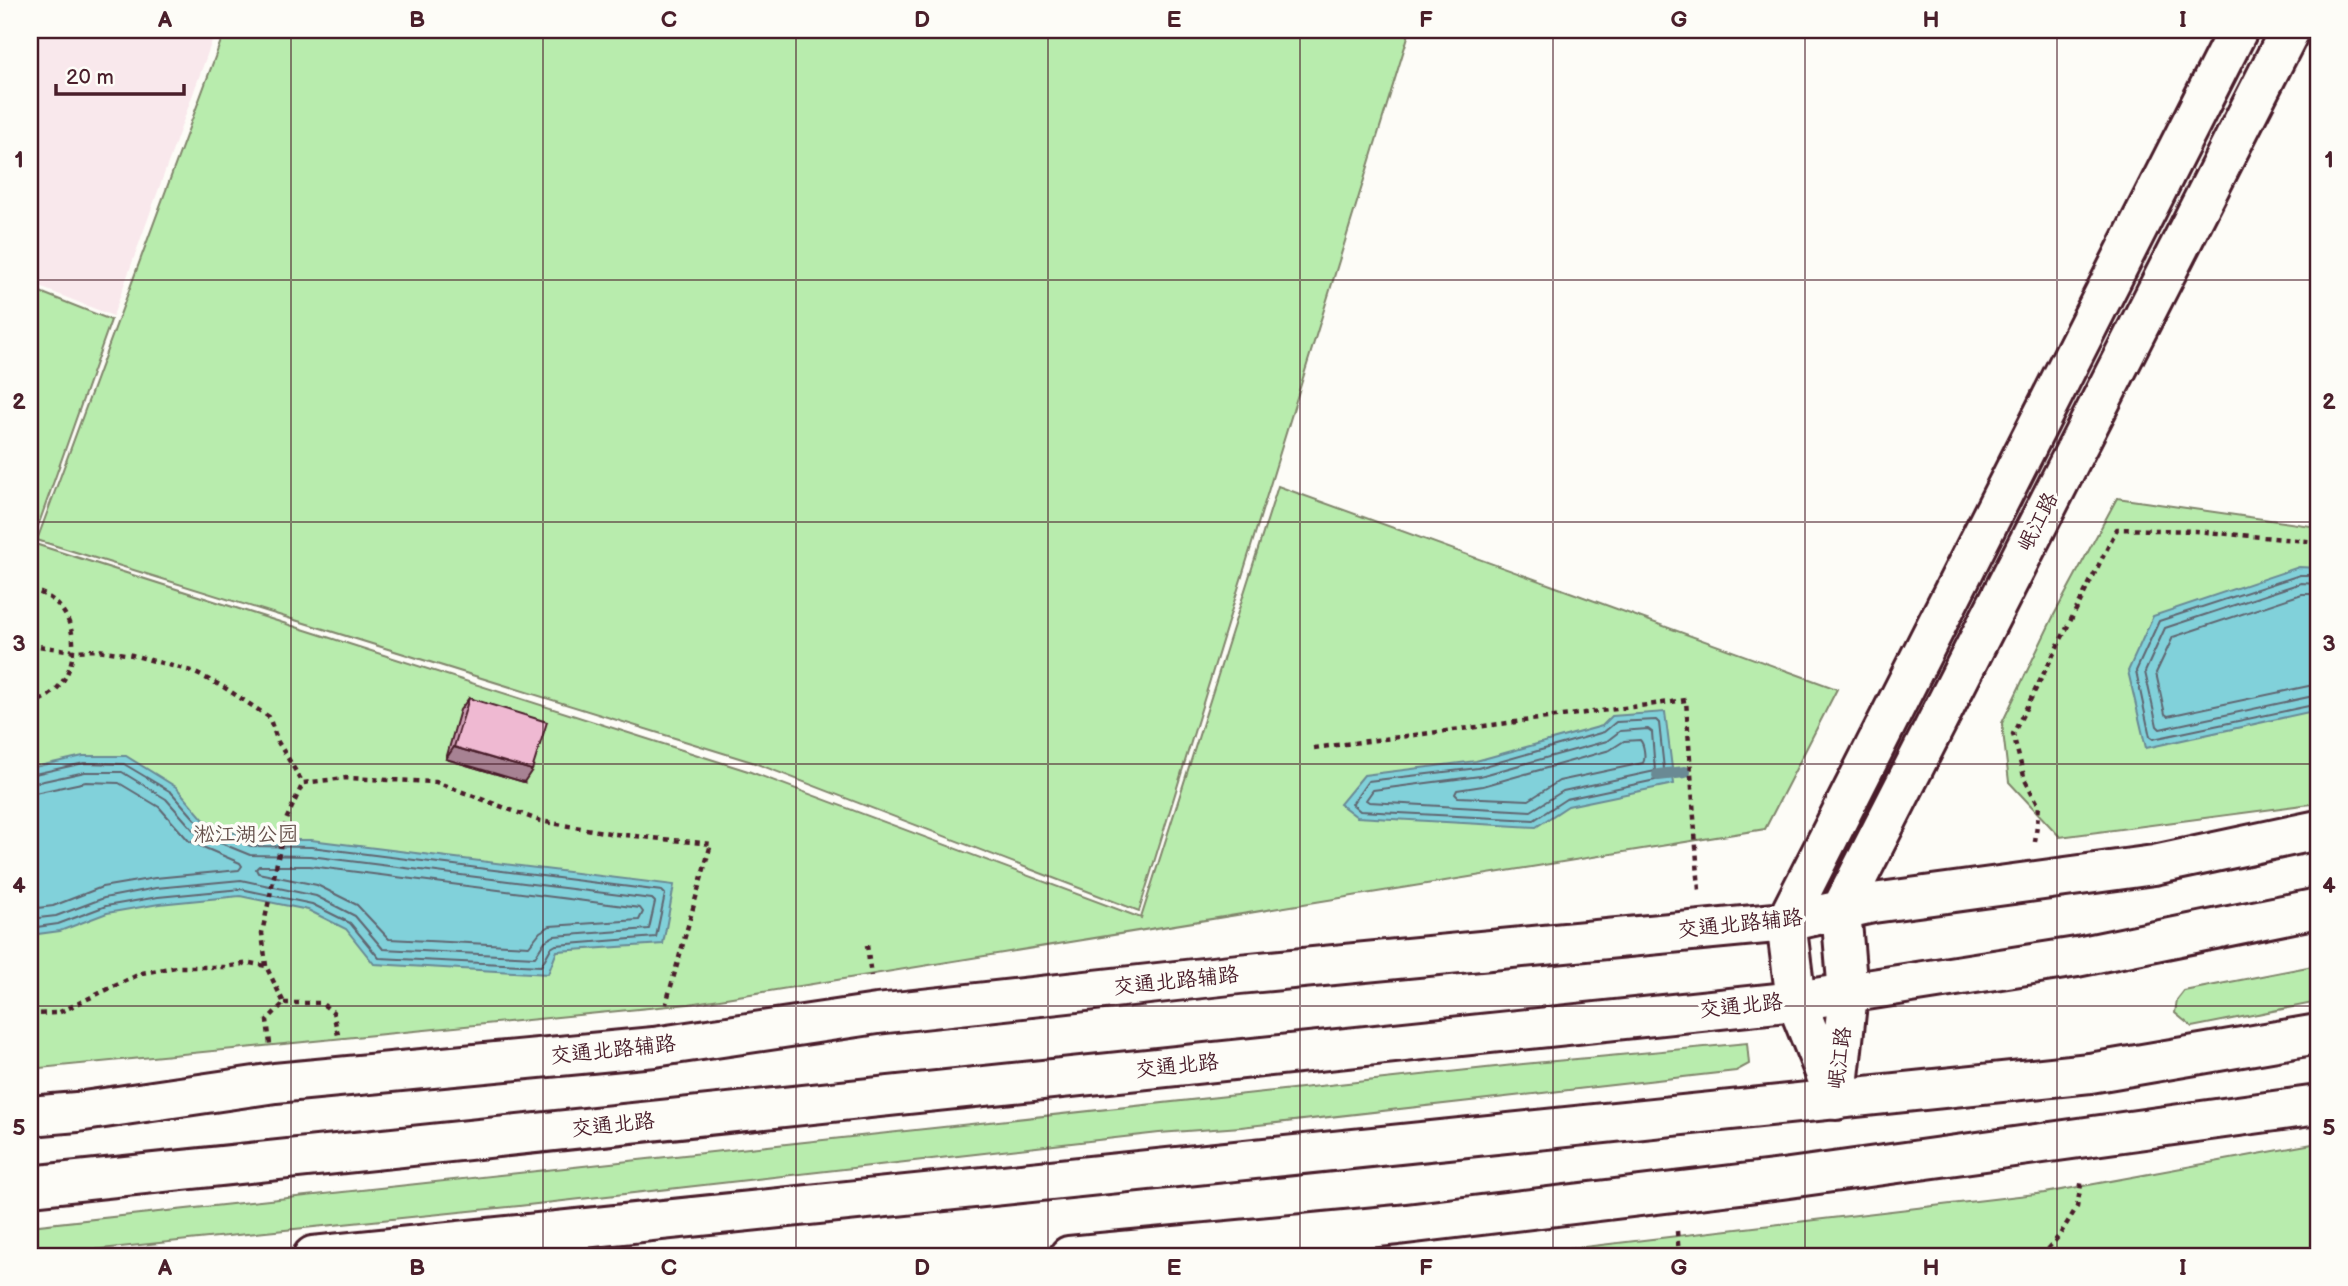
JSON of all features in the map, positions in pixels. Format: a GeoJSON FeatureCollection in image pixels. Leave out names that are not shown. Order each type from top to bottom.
{"type":"FeatureCollection","features":[{"type":"Feature","properties":{"kind":"street"},"geometry":{"type":"LineString","coordinates":[[1786,922],[2238,30]]}},
{"type":"Feature","properties":{"kind":"street","name":"岷江路"},"geometry":{"type":"LineString","coordinates":[[1836,1100],[1848,994],[1841,910],[2290,30]]}},
{"type":"Feature","properties":{"kind":"street","name":"交通北路辅路"},"geometry":{"type":"LineString","coordinates":[[30,1116],[77,1112],[275,1083],[654,1047],[905,1011],[1239,974],[1786,922],[1873,903],[2154,865],[2318,830]]}},
{"type":"Feature","properties":{"kind":"street","name":"交通北路"},"geometry":{"type":"LineString","coordinates":[[30,1186],[1796,1001],[2077,957],[2318,908]]}},
{"type":"Feature","properties":{"kind":"street","name":"岷江路"},"geometry":{"type":"LineString","coordinates":[[1786,922],[1796,1001],[1836,1100]]}},
{"type":"Feature","properties":{"kind":"street"},"geometry":{"type":"LineString","coordinates":[[313,1256],[2090,1073],[2318,1034]]}},
{"type":"Feature","properties":{"kind":"street"},"geometry":{"type":"LineString","coordinates":[[1069,1256],[1398,1224],[1782,1179],[2318,1105]]}},
{"type":"Feature","properties":{"kind":"path"},"geometry":{"type":"LineString","coordinates":[[2038,881],[2035,842],[2039,806],[2025,780],[2013,734],[2117,528],[2195,531],[2318,542]]}},
{"type":"Feature","properties":{"kind":"path"},"geometry":{"type":"LineString","coordinates":[[30,590],[51,599],[63,612],[71,628],[74,651],[64,680],[52,693],[30,703]]}},
{"type":"Feature","properties":{"kind":"path"},"geometry":{"type":"LineString","coordinates":[[30,645],[74,651],[98,650],[142,657],[191,671],[222,686],[268,717],[278,742],[303,783]]}},
{"type":"Feature","properties":{"kind":"path"},"geometry":{"type":"LineString","coordinates":[[1314,748],[1686,700],[1701,930]]}},
{"type":"Feature","properties":{"kind":"path"},"geometry":{"type":"LineString","coordinates":[[303,783],[345,778],[436,782],[540,821],[615,834],[711,844],[654,1047]]}},
{"type":"Feature","properties":{"kind":"path"},"geometry":{"type":"LineString","coordinates":[[284,1003],[266,966],[262,933],[286,820],[303,783]]}},
{"type":"Feature","properties":{"kind":"path"},"geometry":{"type":"LineString","coordinates":[[30,1014],[58,1013],[142,973],[177,967],[225,967],[250,963],[266,966]]}},
{"type":"Feature","properties":{"kind":"path"},"geometry":{"type":"LineString","coordinates":[[275,1083],[267,1020],[284,1003],[321,1003],[333,1012],[347,1076]]}},
{"type":"Feature","properties":{"kind":"path"},"geometry":{"type":"LineString","coordinates":[[2040,1256],[2059,1236],[2077,1207],[2082,1178]]}},
{"type":"Feature","properties":{"kind":"shaded area"},"geometry":{"type":"Polygon","coordinates":[[[30,30],[216,30],[113,316],[30,283],[30,30]]]}},
{"type":"Feature","properties":{"kind":"green space"},"geometry":{"type":"Polygon","coordinates":[[[225,30],[1410,30],[1139,911],[752,762],[37,540],[225,30]]]}},
{"type":"Feature","properties":{"kind":"green space","name":"淞江湖公园"},"geometry":{"type":"Polygon","coordinates":[[[30,288],[111,320],[32,543],[748,771],[1141,918],[1278,486],[1837,689],[1765,829],[689,1004],[30,1069],[30,288]]]}},
{"type":"Feature","properties":{"kind":"green space"},"geometry":{"type":"Polygon","coordinates":[[[2117,498],[2318,527],[2318,803],[2060,837],[2009,782],[2002,723],[2054,615],[2117,498]]]}},
{"type":"Feature","properties":{"kind":"green space"},"geometry":{"type":"Polygon","coordinates":[[[2318,965],[2318,1002],[2192,1027],[2175,1013],[2177,1000],[2184,991],[2318,965]]]}},
{"type":"Feature","properties":{"kind":"green space"},"geometry":{"type":"Polygon","coordinates":[[[1747,1043],[1749,1064],[1736,1071],[519,1206],[33,1256],[30,1254],[30,1226],[1523,1064],[1747,1043]]]}},
{"type":"Feature","properties":{"kind":"green space"},"geometry":{"type":"Polygon","coordinates":[[[2318,1143],[2318,1256],[1507,1256],[2045,1193],[2318,1143]]]}},
{"type":"Feature","properties":{"kind":"water"},"geometry":{"type":"Polygon","coordinates":[[[2299,567],[2318,568],[2318,710],[2146,748],[2128,671],[2153,616],[2299,567]]]}},
{"type":"Feature","properties":{"kind":"water"},"geometry":{"type":"Polygon","coordinates":[[[1665,712],[1674,784],[1568,806],[1536,827],[1357,817],[1340,804],[1364,775],[1476,761],[1602,726],[1612,716],[1665,712]]]}},
{"type":"Feature","properties":{"kind":"water"},"geometry":{"type":"Polygon","coordinates":[[[83,756],[126,756],[176,787],[204,820],[252,840],[311,840],[674,885],[663,944],[557,951],[548,974],[374,964],[346,929],[308,910],[240,896],[159,904],[107,913],[60,931],[30,935],[30,768],[83,756]]]}},
{"type":"Feature","properties":{"kind":"building"},"geometry":{"type":"Polygon","coordinates":[[[469,698],[547,722],[532,770],[454,747],[469,698]]]}},
{"type":"Feature","properties":{"kind":"waterway"},"geometry":{"type":"LineString","coordinates":[[1658,775],[1685,772]]}}]}
